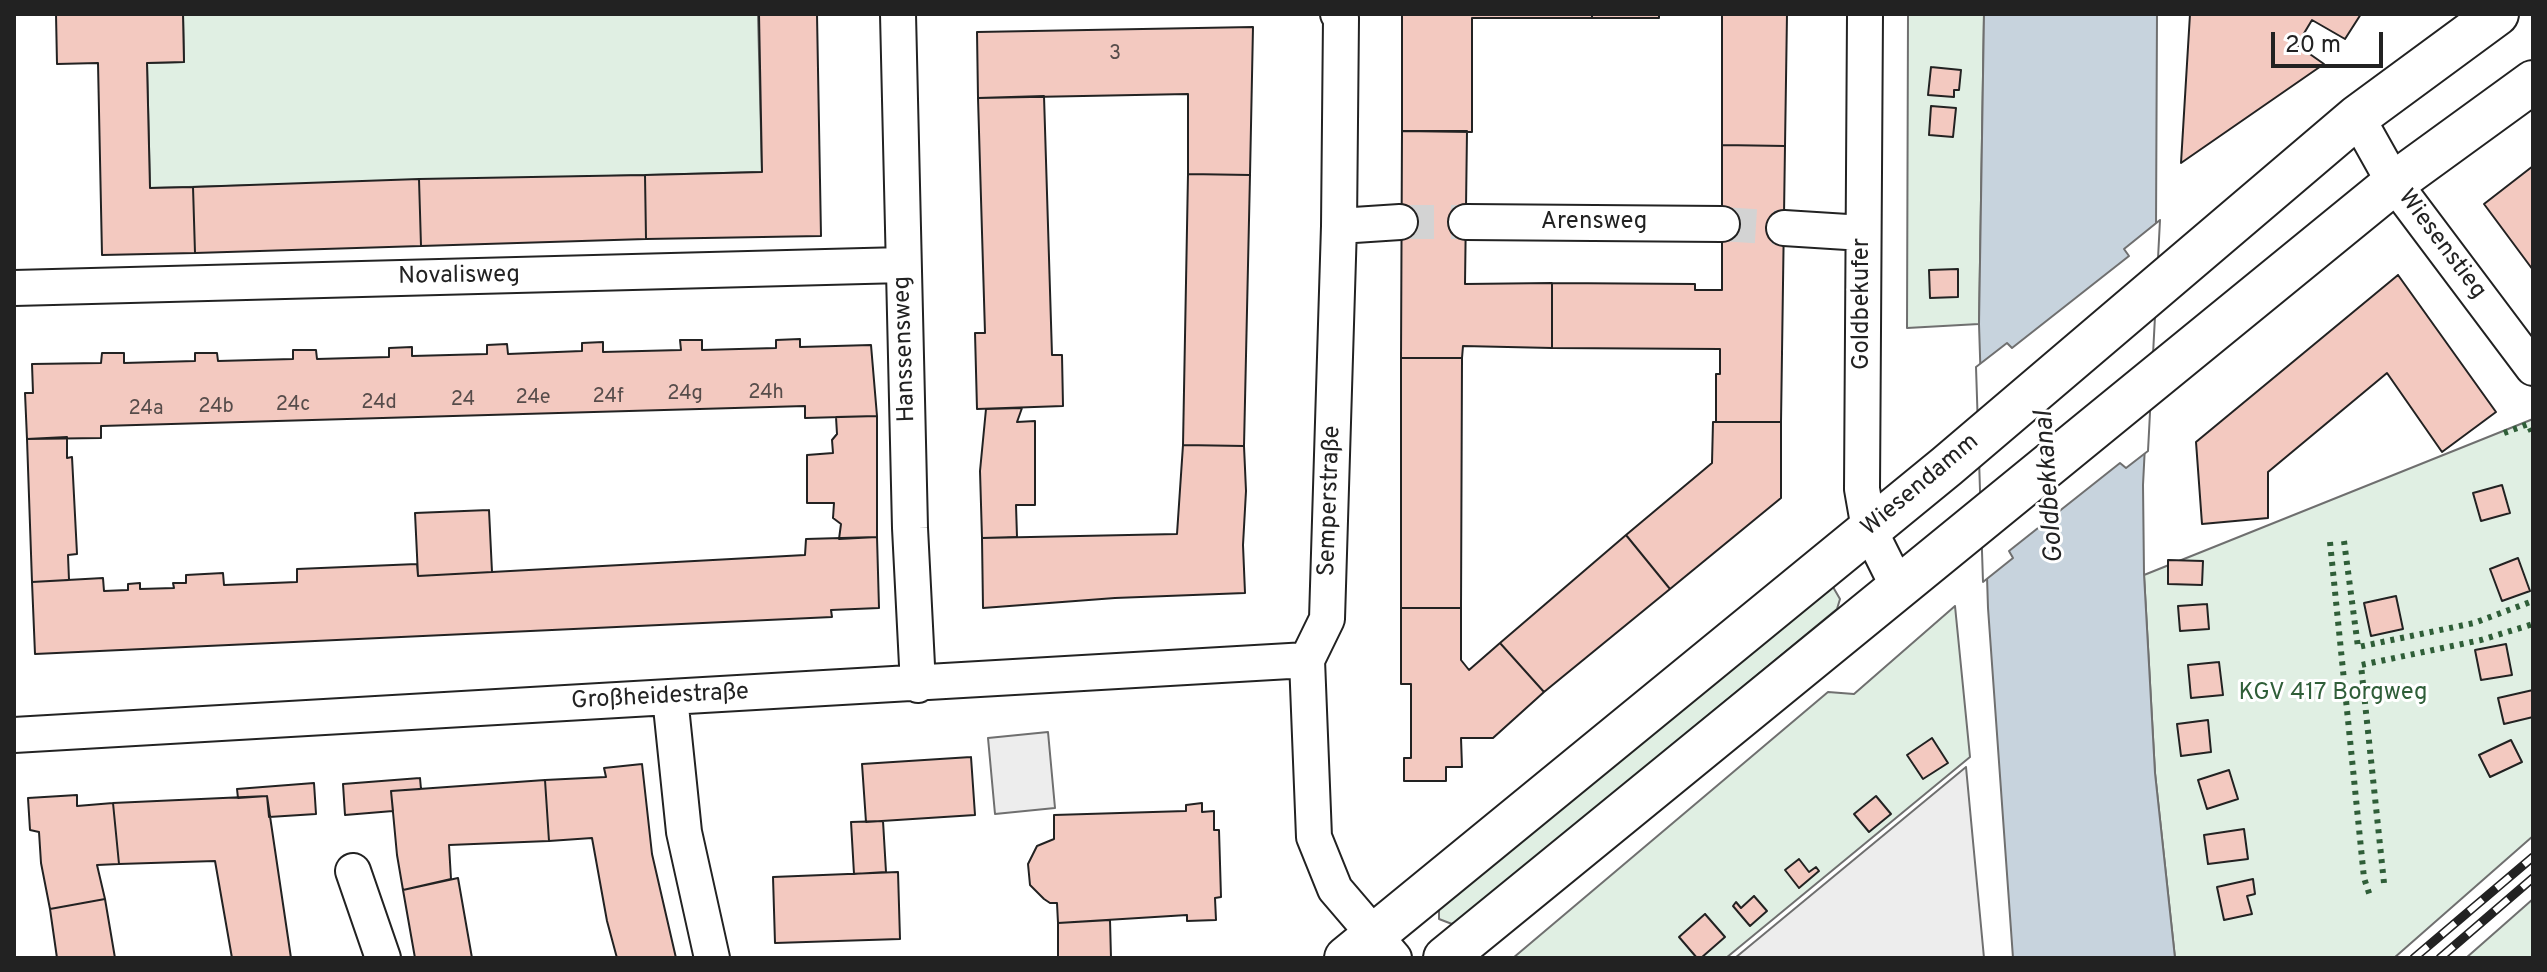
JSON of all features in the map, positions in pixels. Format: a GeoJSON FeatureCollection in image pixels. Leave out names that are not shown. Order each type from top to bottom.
{"type":"FeatureCollection","features":[{"type":"Feature","properties":{"kind":"street","name":"Hanssensweg"},"geometry":{"type":"LineString","coordinates":[[898,14],[910,528],[918,685]]}},
{"type":"Feature","properties":{"kind":"street","name":"Semperstraße"},"geometry":{"type":"LineString","coordinates":[[1338,14],[1341,18],[1339,226],[1327,619],[1307,660],[1314,837],[1335,889],[1371,951]]}},
{"type":"Feature","properties":{"kind":"street","name":"Goldbekufer"},"geometry":{"type":"LineString","coordinates":[[1865,14],[1862,489],[1869,529],[1898,587]]}},
{"type":"Feature","properties":{"kind":"street","name":"Wiesendamm"},"geometry":{"type":"LineString","coordinates":[[1371,951],[2357,117],[2497,14]]}},
{"type":"Feature","properties":{"kind":"street"},"geometry":{"type":"LineString","coordinates":[[1445,958],[2394,183],[2533,82]]}},
{"type":"Feature","properties":{"kind":"street","name":"Wiesenstieg"},"geometry":{"type":"LineString","coordinates":[[2357,117],[2394,183],[2533,368]]}},
{"type":"Feature","properties":{"kind":"street"},"geometry":{"type":"LineString","coordinates":[[1339,226],[1400,222]]}},
{"type":"Feature","properties":{"kind":"street","name":"Arensweg"},"geometry":{"type":"LineString","coordinates":[[1466,222],[1722,224]]}},
{"type":"Feature","properties":{"kind":"street"},"geometry":{"type":"LineString","coordinates":[[1784,228],[1863,233]]}},
{"type":"Feature","properties":{"kind":"street","name":"Novalisweg"},"geometry":{"type":"LineString","coordinates":[[14,288],[903,265]]}},
{"type":"Feature","properties":{"kind":"street","name":"Großheidestraße"},"geometry":{"type":"LineString","coordinates":[[14,735],[918,685],[1307,660]]}},
{"type":"Feature","properties":{"kind":"street"},"geometry":{"type":"LineString","coordinates":[[670,697],[684,832],[712,958]]}},
{"type":"Feature","properties":{"kind":"street"},"geometry":{"type":"LineString","coordinates":[[353,871],[383,958]]}},
{"type":"Feature","properties":{"kind":"green space"},"geometry":{"type":"Polygon","coordinates":[[[183,14],[758,14],[762,172],[150,188],[147,63],[184,62],[183,14]]]}},
{"type":"Feature","properties":{"kind":"green space"},"geometry":{"type":"Polygon","coordinates":[[[1908,14],[1984,14],[1979,324],[1907,328],[1908,14]]]}},
{"type":"Feature","properties":{"kind":"green space","name":"KGV 417 Borgweg"},"geometry":{"type":"Polygon","coordinates":[[[2533,419],[2533,836],[2394,958],[2175,958],[2155,773],[2144,575],[2533,419]]]}},
{"type":"Feature","properties":{"kind":"green space"},"geometry":{"type":"Polygon","coordinates":[[[1833,587],[1840,599],[1837,609],[1459,921],[1452,924],[1439,919],[1439,906],[1833,587]]]}},
{"type":"Feature","properties":{"kind":"green space"},"geometry":{"type":"Polygon","coordinates":[[[1955,606],[1970,757],[1726,958],[1513,958],[1828,692],[1854,694],[1955,606]]]}},
{"type":"Feature","properties":{"kind":"green space"},"geometry":{"type":"Polygon","coordinates":[[[2533,899],[2533,958],[2466,958],[2533,899]]]}},
{"type":"Feature","properties":{"kind":"shaded area"},"geometry":{"type":"Polygon","coordinates":[[[1048,732],[1055,808],[995,814],[988,738],[1048,732]]]}},
{"type":"Feature","properties":{"kind":"shaded area"},"geometry":{"type":"Polygon","coordinates":[[[1966,767],[1984,958],[1735,958],[1966,767]]]}},
{"type":"Feature","properties":{"kind":"water","name":"Goldbekkanal"},"geometry":{"type":"Polygon","coordinates":[[[1984,14],[2157,14],[2156,227],[2143,485],[2144,574],[2155,773],[2175,958],[2013,958],[1988,608],[1979,324],[1984,14]]]}},
{"type":"Feature","properties":{"kind":"pier"},"geometry":{"type":"Polygon","coordinates":[[[2160,220],[2148,451],[2126,468],[2120,463],[2009,551],[2013,558],[1983,582],[1976,367],[2007,343],[2012,348],[2129,256],[2124,249],[2160,220]]]}},
{"type":"Feature","properties":{"kind":"building"},"geometry":{"type":"Polygon","coordinates":[[[56,14],[183,14],[184,62],[147,63],[150,188],[193,187],[195,253],[102,255],[98,63],[57,64],[56,14]]]}},
{"type":"Feature","properties":{"kind":"building"},"geometry":{"type":"Polygon","coordinates":[[[759,14],[817,14],[821,236],[646,239],[645,175],[762,172],[759,14]]]}},
{"type":"Feature","properties":{"kind":"building"},"geometry":{"type":"Polygon","coordinates":[[[1402,14],[1592,14],[1592,18],[1472,18],[1472,132],[1402,131],[1402,14]]]}},
{"type":"Feature","properties":{"kind":"building"},"geometry":{"type":"Polygon","coordinates":[[[1592,14],[1659,14],[1659,18],[1592,18],[1592,14]]]}},
{"type":"Feature","properties":{"kind":"building"},"geometry":{"type":"Polygon","coordinates":[[[1722,14],[1787,14],[1785,146],[1722,145],[1722,14]]]}},
{"type":"Feature","properties":{"kind":"building"},"geometry":{"type":"Polygon","coordinates":[[[2190,14],[2361,14],[2345,39],[2312,20],[2297,45],[2324,64],[2181,163],[2190,14]]]}},
{"type":"Feature","properties":{"kind":"building"},"geometry":{"type":"Polygon","coordinates":[[[1253,27],[1250,175],[1188,174],[1188,94],[978,98],[977,32],[1253,27]]]}},
{"type":"Feature","properties":{"kind":"building"},"geometry":{"type":"Polygon","coordinates":[[[1931,67],[1961,70],[1959,90],[1954,90],[1954,97],[1928,95],[1931,67]]]}},
{"type":"Feature","properties":{"kind":"building"},"geometry":{"type":"Polygon","coordinates":[[[1044,96],[1052,355],[1062,355],[1063,406],[977,409],[975,333],[985,333],[978,98],[1044,96]]]}},
{"type":"Feature","properties":{"kind":"building"},"geometry":{"type":"Polygon","coordinates":[[[1931,106],[1956,108],[1953,137],[1929,135],[1931,106]]]}},
{"type":"Feature","properties":{"kind":"building"},"geometry":{"type":"Polygon","coordinates":[[[1402,131],[1467,131],[1465,284],[1552,283],[1552,348],[1463,346],[1462,358],[1401,358],[1402,131]]]}},
{"type":"Feature","properties":{"kind":"building"},"geometry":{"type":"Polygon","coordinates":[[[1722,145],[1785,146],[1781,422],[1716,422],[1716,374],[1720,374],[1720,349],[1552,348],[1552,283],[1695,284],[1695,290],[1722,290],[1722,145]]]}},
{"type":"Feature","properties":{"kind":"building"},"geometry":{"type":"Polygon","coordinates":[[[2533,166],[2533,270],[2484,204],[2533,166]]]}},
{"type":"Feature","properties":{"kind":"building"},"geometry":{"type":"Polygon","coordinates":[[[1188,174],[1250,175],[1244,446],[1183,445],[1188,174]]]}},
{"type":"Feature","properties":{"kind":"building"},"geometry":{"type":"Polygon","coordinates":[[[645,175],[646,239],[421,246],[419,179],[645,175]]]}},
{"type":"Feature","properties":{"kind":"building"},"geometry":{"type":"Polygon","coordinates":[[[419,179],[421,246],[195,253],[193,187],[419,179]]]}},
{"type":"Feature","properties":{"kind":"building"},"geometry":{"type":"Polygon","coordinates":[[[1958,269],[1958,297],[1930,298],[1929,270],[1958,269]]]}},
{"type":"Feature","properties":{"kind":"building"},"geometry":{"type":"Polygon","coordinates":[[[2398,275],[2496,412],[2442,452],[2387,373],[2268,472],[2268,518],[2202,524],[2196,442],[2398,275]]]}},
{"type":"Feature","properties":{"kind":"building"},"geometry":{"type":"Polygon","coordinates":[[[800,339],[800,347],[871,345],[877,416],[805,418],[805,406],[101,426],[101,438],[27,439],[25,393],[33,393],[32,364],[101,363],[102,353],[124,353],[124,363],[195,361],[195,353],[217,353],[218,361],[293,359],[293,350],[316,350],[317,359],[389,357],[389,348],[412,347],[412,356],[487,354],[487,345],[507,344],[508,354],[582,351],[582,343],[603,342],[603,352],[681,350],[680,340],[702,340],[702,350],[776,348],[776,340],[800,339]]]}},
{"type":"Feature","properties":{"kind":"building"},"geometry":{"type":"Polygon","coordinates":[[[1401,358],[1462,358],[1461,608],[1401,608],[1401,358]]]}},
{"type":"Feature","properties":{"kind":"building"},"geometry":{"type":"Polygon","coordinates":[[[1022,408],[1017,422],[1035,421],[1035,505],[1016,505],[1017,537],[982,538],[980,471],[986,409],[1022,408]]]}},
{"type":"Feature","properties":{"kind":"building"},"geometry":{"type":"Polygon","coordinates":[[[877,416],[877,537],[839,539],[841,524],[833,518],[834,503],[807,503],[807,455],[833,453],[832,440],[837,434],[836,417],[877,416]]]}},
{"type":"Feature","properties":{"kind":"building"},"geometry":{"type":"Polygon","coordinates":[[[1713,422],[1781,422],[1781,498],[1670,589],[1626,535],[1712,463],[1713,422]]]}},
{"type":"Feature","properties":{"kind":"building"},"geometry":{"type":"Polygon","coordinates":[[[67,437],[67,458],[72,457],[77,554],[68,555],[69,580],[32,582],[27,439],[67,437]]]}},
{"type":"Feature","properties":{"kind":"building"},"geometry":{"type":"Polygon","coordinates":[[[1183,445],[1244,446],[1245,593],[1115,598],[983,608],[982,538],[1177,534],[1183,445]]]}},
{"type":"Feature","properties":{"kind":"building"},"geometry":{"type":"Polygon","coordinates":[[[2502,485],[2510,513],[2481,521],[2473,493],[2502,485]]]}},
{"type":"Feature","properties":{"kind":"building"},"geometry":{"type":"Polygon","coordinates":[[[489,510],[492,572],[418,576],[415,513],[489,510]]]}},
{"type":"Feature","properties":{"kind":"building"},"geometry":{"type":"Polygon","coordinates":[[[1626,535],[1670,589],[1544,692],[1500,643],[1626,535]]]}},
{"type":"Feature","properties":{"kind":"building"},"geometry":{"type":"Polygon","coordinates":[[[877,537],[879,608],[831,610],[832,617],[35,654],[32,582],[103,578],[104,591],[128,590],[128,584],[140,583],[140,589],[174,588],[173,583],[186,583],[186,575],[223,573],[224,585],[297,582],[297,569],[417,564],[418,576],[805,555],[806,539],[877,537]]]}},
{"type":"Feature","properties":{"kind":"building"},"geometry":{"type":"Polygon","coordinates":[[[2518,558],[2530,591],[2502,601],[2490,569],[2518,558]]]}},
{"type":"Feature","properties":{"kind":"building"},"geometry":{"type":"Polygon","coordinates":[[[2168,560],[2203,561],[2202,585],[2168,584],[2168,560]]]}},
{"type":"Feature","properties":{"kind":"building"},"geometry":{"type":"Polygon","coordinates":[[[2396,596],[2403,629],[2371,636],[2364,603],[2396,596]]]}},
{"type":"Feature","properties":{"kind":"building"},"geometry":{"type":"Polygon","coordinates":[[[2207,604],[2209,629],[2180,631],[2178,606],[2207,604]]]}},
{"type":"Feature","properties":{"kind":"building"},"geometry":{"type":"Polygon","coordinates":[[[1401,608],[1461,608],[1461,660],[1469,670],[1500,643],[1544,692],[1493,738],[1461,738],[1462,767],[1446,767],[1446,781],[1404,781],[1404,758],[1411,758],[1411,684],[1401,684],[1401,608]]]}},
{"type":"Feature","properties":{"kind":"building"},"geometry":{"type":"Polygon","coordinates":[[[2506,644],[2512,675],[2481,680],[2475,650],[2506,644]]]}},
{"type":"Feature","properties":{"kind":"building"},"geometry":{"type":"Polygon","coordinates":[[[2219,662],[2223,695],[2191,698],[2188,665],[2219,662]]]}},
{"type":"Feature","properties":{"kind":"building"},"geometry":{"type":"Polygon","coordinates":[[[2533,690],[2533,717],[2504,724],[2498,698],[2533,690]]]}},
{"type":"Feature","properties":{"kind":"building"},"geometry":{"type":"Polygon","coordinates":[[[2208,720],[2211,752],[2181,756],[2177,724],[2208,720]]]}},
{"type":"Feature","properties":{"kind":"building"},"geometry":{"type":"Polygon","coordinates":[[[1932,738],[1948,763],[1923,779],[1907,755],[1932,738]]]}},
{"type":"Feature","properties":{"kind":"building"},"geometry":{"type":"Polygon","coordinates":[[[2511,740],[2522,762],[2490,777],[2479,755],[2511,740]]]}},
{"type":"Feature","properties":{"kind":"building"},"geometry":{"type":"Polygon","coordinates":[[[971,757],[975,815],[866,822],[862,764],[971,757]]]}},
{"type":"Feature","properties":{"kind":"building"},"geometry":{"type":"Polygon","coordinates":[[[642,764],[652,854],[676,958],[617,958],[592,838],[549,841],[545,780],[606,777],[604,768],[642,764]]]}},
{"type":"Feature","properties":{"kind":"building"},"geometry":{"type":"Polygon","coordinates":[[[2229,770],[2238,799],[2207,809],[2198,780],[2229,770]]]}},
{"type":"Feature","properties":{"kind":"building"},"geometry":{"type":"Polygon","coordinates":[[[420,778],[421,789],[391,791],[393,811],[345,815],[343,784],[420,778]]]}},
{"type":"Feature","properties":{"kind":"building"},"geometry":{"type":"Polygon","coordinates":[[[545,780],[549,841],[449,845],[451,879],[403,890],[391,791],[545,780]]]}},
{"type":"Feature","properties":{"kind":"building"},"geometry":{"type":"Polygon","coordinates":[[[314,783],[316,814],[269,817],[267,796],[238,798],[237,789],[314,783]]]}},
{"type":"Feature","properties":{"kind":"building"},"geometry":{"type":"Polygon","coordinates":[[[77,795],[77,806],[113,803],[119,864],[97,865],[105,899],[50,909],[41,863],[39,832],[30,830],[28,798],[77,795]]]}},
{"type":"Feature","properties":{"kind":"building"},"geometry":{"type":"Polygon","coordinates":[[[267,796],[291,958],[232,958],[215,861],[119,864],[113,803],[267,796]]]}},
{"type":"Feature","properties":{"kind":"building"},"geometry":{"type":"Polygon","coordinates":[[[1876,796],[1891,814],[1869,832],[1854,814],[1876,796]]]}},
{"type":"Feature","properties":{"kind":"building"},"geometry":{"type":"Polygon","coordinates":[[[1202,803],[1202,812],[1214,811],[1214,830],[1219,830],[1221,897],[1215,898],[1216,920],[1187,921],[1187,915],[1058,923],[1057,903],[1044,899],[1030,885],[1028,864],[1037,846],[1054,839],[1054,815],[1186,811],[1186,805],[1202,803]]]}},
{"type":"Feature","properties":{"kind":"building"},"geometry":{"type":"Polygon","coordinates":[[[883,821],[886,872],[854,874],[851,822],[883,821]]]}},
{"type":"Feature","properties":{"kind":"building"},"geometry":{"type":"Polygon","coordinates":[[[2244,829],[2248,859],[2208,864],[2204,835],[2244,829]]]}},
{"type":"Feature","properties":{"kind":"building"},"geometry":{"type":"Polygon","coordinates":[[[1799,859],[1809,872],[1816,867],[1819,871],[1799,888],[1785,870],[1799,859]]]}},
{"type":"Feature","properties":{"kind":"building"},"geometry":{"type":"Polygon","coordinates":[[[898,872],[900,939],[775,943],[773,877],[898,872]]]}},
{"type":"Feature","properties":{"kind":"building"},"geometry":{"type":"Polygon","coordinates":[[[458,878],[472,958],[415,958],[403,890],[458,878]]]}},
{"type":"Feature","properties":{"kind":"building"},"geometry":{"type":"Polygon","coordinates":[[[2253,879],[2255,894],[2247,896],[2252,914],[2224,920],[2217,887],[2253,879]]]}},
{"type":"Feature","properties":{"kind":"building"},"geometry":{"type":"Polygon","coordinates":[[[1754,896],[1767,911],[1750,926],[1733,906],[1736,902],[1741,908],[1754,896]]]}},
{"type":"Feature","properties":{"kind":"building"},"geometry":{"type":"Polygon","coordinates":[[[105,899],[115,958],[57,958],[50,909],[105,899]]]}},
{"type":"Feature","properties":{"kind":"building"},"geometry":{"type":"Polygon","coordinates":[[[1705,914],[1725,937],[1697,958],[1679,937],[1705,914]]]}},
{"type":"Feature","properties":{"kind":"building"},"geometry":{"type":"Polygon","coordinates":[[[1110,920],[1111,958],[1058,958],[1058,923],[1110,920]]]}},
{"type":"Feature","properties":{"kind":"tunnel"},"geometry":{"type":"LineString","coordinates":[[1400,222],[1466,222]]}},
{"type":"Feature","properties":{"kind":"tunnel"},"geometry":{"type":"LineString","coordinates":[[1722,224],[1784,228]]}},
{"type":"Feature","properties":{"kind":"railway"},"geometry":{"type":"LineString","coordinates":[[2414,958],[2533,857]]}},
{"type":"Feature","properties":{"kind":"railway"},"geometry":{"type":"LineString","coordinates":[[2440,958],[2533,878]]}},
{"type":"Feature","properties":{"kind":"hedge"},"geometry":{"type":"LineString","coordinates":[[2504,433],[2528,424],[2533,435]]}},
{"type":"Feature","properties":{"kind":"hedge"},"geometry":{"type":"LineString","coordinates":[[2344,541],[2358,647],[2474,623],[2533,601]]}},
{"type":"Feature","properties":{"kind":"hedge"},"geometry":{"type":"LineString","coordinates":[[2330,542],[2364,878],[2370,896]]}},
{"type":"Feature","properties":{"kind":"hedge"},"geometry":{"type":"LineString","coordinates":[[2384,883],[2361,665],[2481,640],[2533,624]]}}]}
